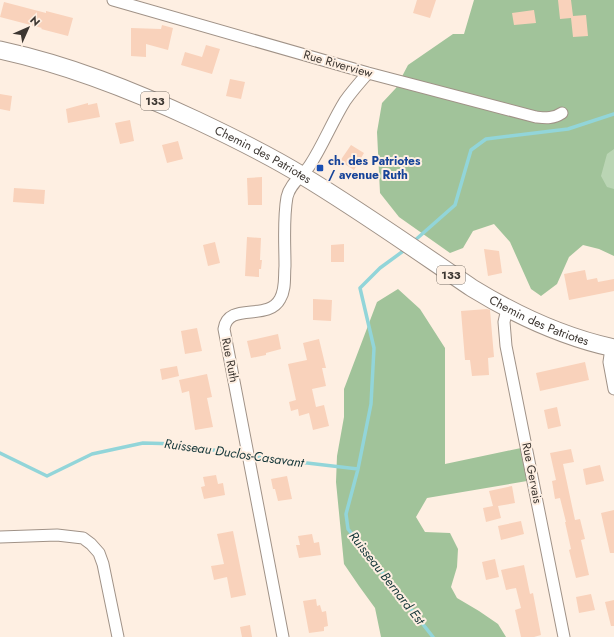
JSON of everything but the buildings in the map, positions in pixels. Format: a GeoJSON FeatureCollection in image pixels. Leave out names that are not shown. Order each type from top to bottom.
{"type":"FeatureCollection","features":[{"type":"Feature","properties":{"kind":"main road","name":"Chemin des Patriotes"},"geometry":{"type":"LineString","coordinates":[[0,50],[70,68],[131,90],[235,139],[302,175],[354,208],[472,288],[507,309],[554,330],[612,348]]}},
{"type":"Feature","properties":{"kind":"street","name":"Rue Riverview"},"geometry":{"type":"LineString","coordinates":[[113,0],[368,73],[536,117],[556,117],[562,113]]}},
{"type":"Feature","properties":{"kind":"street","name":"Rue Ruth"},"geometry":{"type":"LineString","coordinates":[[283,637],[224,329],[227,320],[234,314],[270,310],[280,299],[284,286],[287,195],[290,189],[310,165],[351,92],[368,73]]}},
{"type":"Feature","properties":{"kind":"street","name":"Rue Gervais"},"geometry":{"type":"LineString","coordinates":[[507,309],[504,322],[506,346],[564,637]]}},
{"type":"Feature","properties":{"kind":"street"},"geometry":{"type":"LineString","coordinates":[[612,348],[609,362],[614,389]]}},
{"type":"Feature","properties":{"kind":"street"},"geometry":{"type":"LineString","coordinates":[[0,537],[57,535],[83,538],[91,544],[99,553],[103,564],[118,637]]}},
{"type":"Feature","properties":{"kind":"green space"},"geometry":{"type":"Polygon","coordinates":[[[474,0],[614,0],[614,149],[607,154],[601,176],[607,187],[614,189],[614,256],[599,249],[583,245],[569,257],[557,284],[541,296],[531,289],[510,242],[494,224],[473,231],[463,248],[450,253],[399,217],[380,193],[377,132],[382,103],[396,88],[408,65],[453,34],[464,34],[474,0]]]}},
{"type":"Feature","properties":{"kind":"green space"},"geometry":{"type":"Polygon","coordinates":[[[614,119],[614,206],[595,208],[608,123],[614,119]]]}},
{"type":"Feature","properties":{"kind":"green space"},"geometry":{"type":"Polygon","coordinates":[[[398,289],[420,309],[445,348],[445,464],[521,448],[527,481],[427,498],[416,517],[425,532],[450,533],[458,549],[457,567],[451,587],[457,598],[498,624],[506,637],[381,637],[375,608],[344,564],[336,482],[337,456],[344,417],[344,389],[377,302],[398,289]]]}},
{"type":"Feature","properties":{"kind":"waterway"},"geometry":{"type":"LineString","coordinates":[[413,242],[455,205],[471,150],[486,139],[568,129],[614,114]]}},
{"type":"Feature","properties":{"kind":"waterway","name":"Ruisseau Bernard Est"},"geometry":{"type":"LineString","coordinates":[[406,249],[380,268],[360,288],[374,348],[371,404],[358,469],[346,514],[348,529],[433,637]]}},
{"type":"Feature","properties":{"kind":"waterway","name":"Ruisseau Duclos-Casavant"},"geometry":{"type":"LineString","coordinates":[[0,453],[47,476],[92,454],[143,443],[179,444],[248,456],[358,469]]}},
{"type":"Feature","properties":{"kind":"place","name":"ch. des Patriotes / avenue Ruth"},"geometry":{"type":"Point","coordinates":[320,168]}}]}
